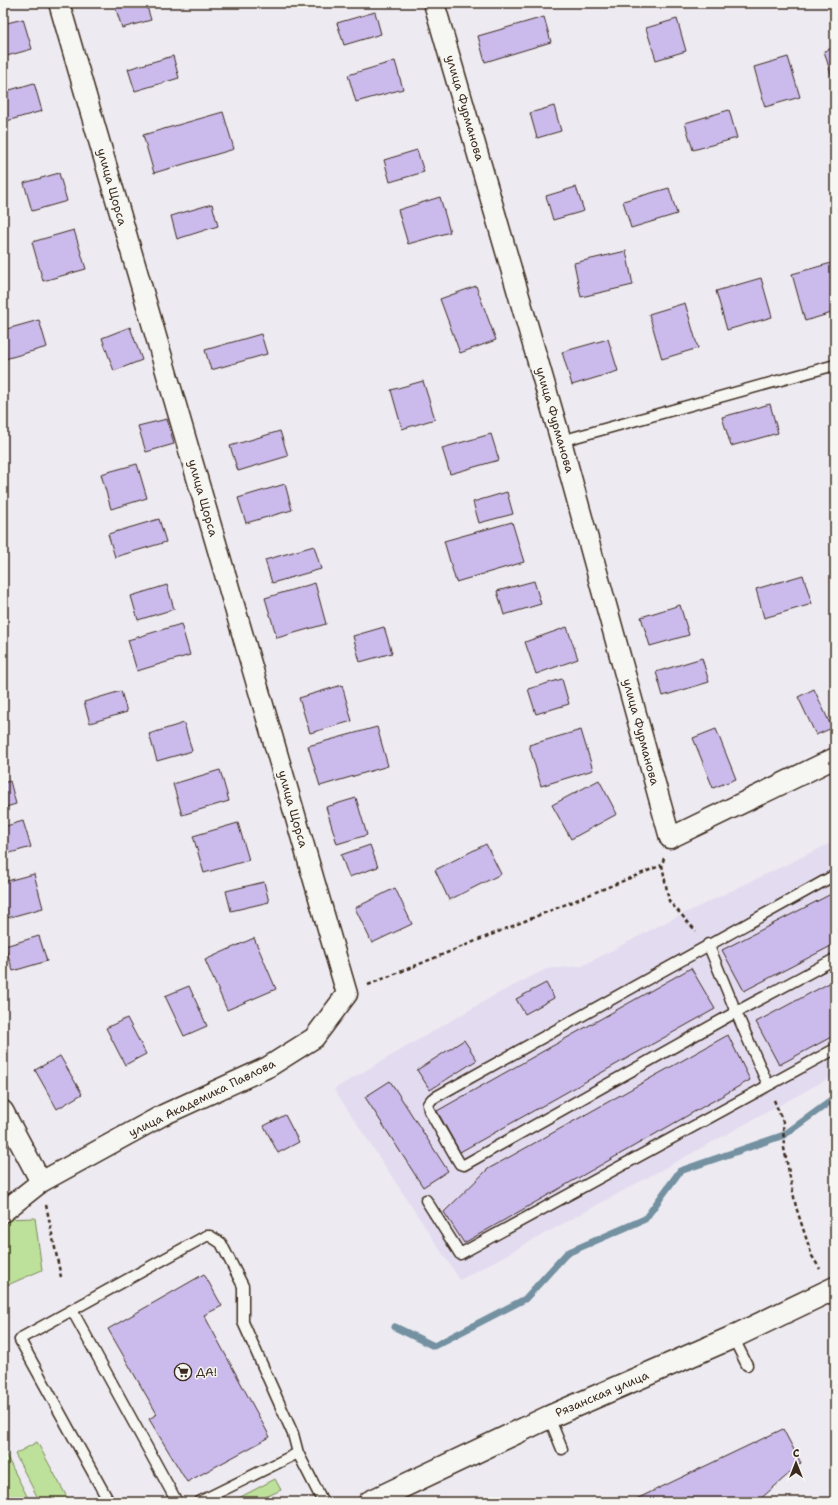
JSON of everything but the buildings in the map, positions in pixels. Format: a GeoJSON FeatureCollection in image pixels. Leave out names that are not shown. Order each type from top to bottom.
{"type":"FeatureCollection","features":[{"type":"Feature","properties":{"kind":"main road","name":"Рязанская улица"},"geometry":{"type":"LineString","coordinates":[[370,1502],[549,1417],[733,1337],[833,1289]]}},
{"type":"Feature","properties":{"kind":"street","name":"улица Щорса"},"geometry":{"type":"LineString","coordinates":[[59,3],[347,994]]}},
{"type":"Feature","properties":{"kind":"street","name":"улица Фурманова"},"geometry":{"type":"LineString","coordinates":[[434,3],[561,441],[670,838]]}},
{"type":"Feature","properties":{"kind":"street"},"geometry":{"type":"LineString","coordinates":[[670,838],[835,758]]}},
{"type":"Feature","properties":{"kind":"street","name":"улица Академика Павлова"},"geometry":{"type":"LineString","coordinates":[[3,1212],[41,1182],[163,1115],[268,1066],[314,1038],[347,994]]}},
{"type":"Feature","properties":{"kind":"street"},"geometry":{"type":"LineString","coordinates":[[3,1111],[41,1182]]}},
{"type":"Feature","properties":{"kind":"lane"},"geometry":{"type":"LineString","coordinates":[[561,441],[835,365]]}},
{"type":"Feature","properties":{"kind":"lane"},"geometry":{"type":"LineString","coordinates":[[835,875],[708,944],[432,1099],[428,1104],[429,1110],[460,1164],[464,1165],[736,1012],[835,959]]}},
{"type":"Feature","properties":{"kind":"lane"},"geometry":{"type":"LineString","coordinates":[[708,944],[768,1085]]}},
{"type":"Feature","properties":{"kind":"lane"},"geometry":{"type":"LineString","coordinates":[[426,1200],[460,1254],[835,1049]]}},
{"type":"Feature","properties":{"kind":"lane"},"geometry":{"type":"LineString","coordinates":[[109,1502],[20,1340],[23,1336],[206,1236],[214,1238],[221,1243],[243,1286],[243,1322],[293,1434],[298,1453],[323,1502]]}},
{"type":"Feature","properties":{"kind":"lane"},"geometry":{"type":"LineString","coordinates":[[72,1310],[177,1502]]}},
{"type":"Feature","properties":{"kind":"lane"},"geometry":{"type":"LineString","coordinates":[[733,1337],[748,1366]]}},
{"type":"Feature","properties":{"kind":"lane"},"geometry":{"type":"LineString","coordinates":[[549,1417],[562,1449]]}},
{"type":"Feature","properties":{"kind":"lane"},"geometry":{"type":"LineString","coordinates":[[199,1502],[298,1453]]}},
{"type":"Feature","properties":{"kind":"path"},"geometry":{"type":"LineString","coordinates":[[670,838],[662,865],[669,901],[708,944]]}},
{"type":"Feature","properties":{"kind":"path"},"geometry":{"type":"LineString","coordinates":[[347,994],[662,865]]}},
{"type":"Feature","properties":{"kind":"path"},"geometry":{"type":"LineString","coordinates":[[783,1122],[784,1148],[796,1207],[812,1256],[833,1289]]}},
{"type":"Feature","properties":{"kind":"path"},"geometry":{"type":"LineString","coordinates":[[41,1182],[61,1277]]}},
{"type":"Feature","properties":{"kind":"shaded area"},"geometry":{"type":"Polygon","coordinates":[[[835,841],[835,1075],[460,1280],[334,1089],[495,995],[546,969],[582,966],[662,924],[835,841]]]}},
{"type":"Feature","properties":{"kind":"green space"},"geometry":{"type":"Polygon","coordinates":[[[35,1218],[42,1270],[3,1287],[3,1219],[35,1218]]]}},
{"type":"Feature","properties":{"kind":"green space"},"geometry":{"type":"Polygon","coordinates":[[[37,1442],[68,1499],[63,1502],[40,1502],[15,1454],[37,1442]]]}},
{"type":"Feature","properties":{"kind":"green space"},"geometry":{"type":"Polygon","coordinates":[[[3,1449],[30,1502],[3,1502],[3,1449]]]}},
{"type":"Feature","properties":{"kind":"green space"},"geometry":{"type":"Polygon","coordinates":[[[275,1479],[281,1490],[255,1502],[231,1502],[275,1479]]]}},
{"type":"Feature","properties":{"kind":"waterway"},"geometry":{"type":"LineString","coordinates":[[395,1327],[434,1346],[525,1299],[567,1253],[645,1219],[680,1171],[784,1135],[835,1098]]}},
{"type":"Feature","properties":{"kind":"place","name":"ДА!"},"geometry":{"type":"Point","coordinates":[183,1372]}}]}
